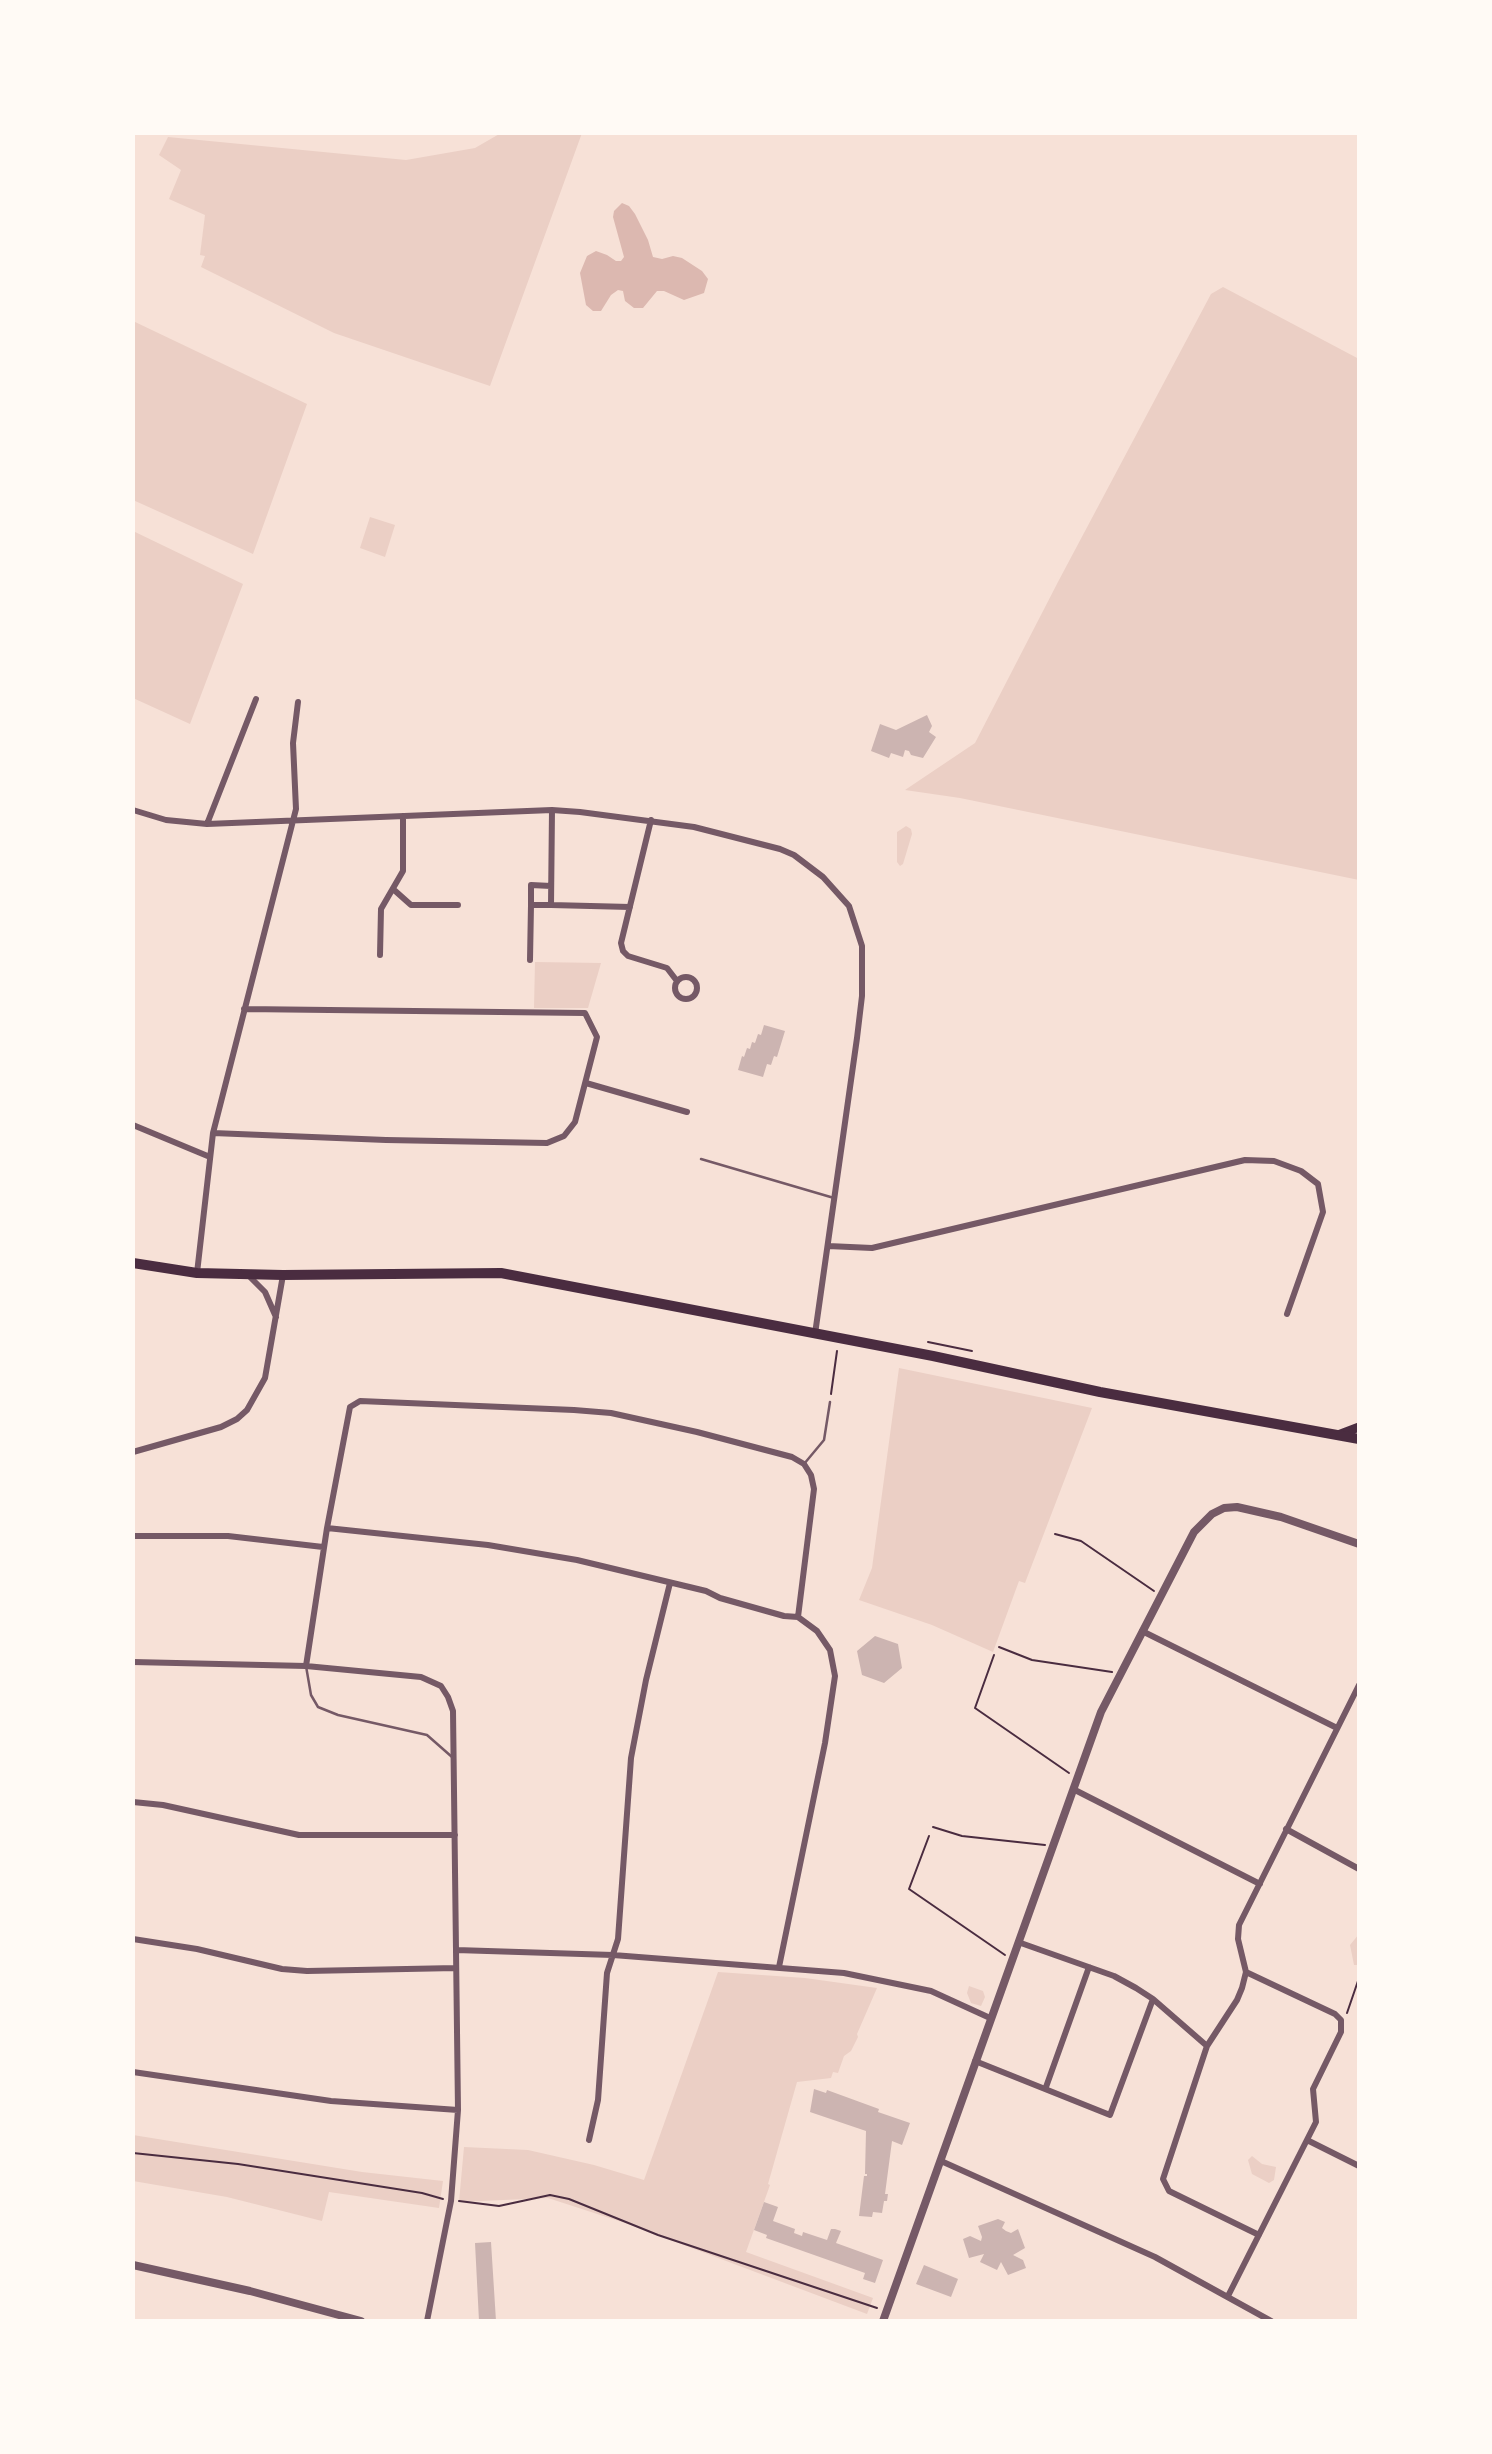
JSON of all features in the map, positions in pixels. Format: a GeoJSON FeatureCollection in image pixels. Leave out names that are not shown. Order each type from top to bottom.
{"type":"FeatureCollection","features":[{"type":"Feature","properties":{"kind":"main road"},"geometry":{"type":"LineString","coordinates":[[133,1263],[197,1273],[501,1273],[933,1356],[1100,1392],[1359,1439]]}},
{"type":"Feature","properties":{"kind":"main road"},"geometry":{"type":"LineString","coordinates":[[1337,1435],[1359,1427]]}},
{"type":"Feature","properties":{"kind":"street"},"geometry":{"type":"LineString","coordinates":[[207,824],[256,699]]}},
{"type":"Feature","properties":{"kind":"street"},"geometry":{"type":"LineString","coordinates":[[197,1273],[213,1133],[296,809],[293,725],[298,702]]}},
{"type":"Feature","properties":{"kind":"street"},"geometry":{"type":"LineString","coordinates":[[133,810],[166,820],[207,824],[552,810],[650,820],[726,834],[794,855],[823,877],[849,906],[862,946],[862,996],[815,1334]]}},
{"type":"Feature","properties":{"kind":"street"},"geometry":{"type":"LineString","coordinates":[[551,905],[552,810]]}},
{"type":"Feature","properties":{"kind":"street"},"geometry":{"type":"LineString","coordinates":[[380,955],[381,909],[403,872],[403,816]]}},
{"type":"Feature","properties":{"kind":"street"},"geometry":{"type":"LineString","coordinates":[[650,820],[621,943],[628,956],[667,968],[677,981]]}},
{"type":"Feature","properties":{"kind":"street"},"geometry":{"type":"LineString","coordinates":[[530,961],[531,885],[551,886]]}},
{"type":"Feature","properties":{"kind":"street"},"geometry":{"type":"LineString","coordinates":[[393,889],[411,905],[458,905]]}},
{"type":"Feature","properties":{"kind":"street"},"geometry":{"type":"LineString","coordinates":[[531,905],[630,907]]}},
{"type":"Feature","properties":{"kind":"street"},"geometry":{"type":"LineString","coordinates":[[213,1133],[547,1143],[564,1136],[572,1129],[597,1037],[585,1013],[244,1009]]}},
{"type":"Feature","properties":{"kind":"street"},"geometry":{"type":"LineString","coordinates":[[586,1083],[687,1112]]}},
{"type":"Feature","properties":{"kind":"street"},"geometry":{"type":"LineString","coordinates":[[133,1125],[210,1157]]}},
{"type":"Feature","properties":{"kind":"street"},"geometry":{"type":"LineString","coordinates":[[828,1247],[872,1248],[1245,1160],[1274,1161],[1301,1171],[1318,1184],[1322,1212],[1287,1314]]}},
{"type":"Feature","properties":{"kind":"street"},"geometry":{"type":"LineString","coordinates":[[247,1273],[265,1292],[277,1318]]}},
{"type":"Feature","properties":{"kind":"street"},"geometry":{"type":"LineString","coordinates":[[133,1452],[205,1432],[237,1419],[253,1401],[265,1378],[283,1275]]}},
{"type":"Feature","properties":{"kind":"street"},"geometry":{"type":"LineString","coordinates":[[306,1666],[323,1547],[350,1407],[360,1401],[611,1413],[780,1454],[804,1464],[811,1475],[814,1504],[798,1617]]}},
{"type":"Feature","properties":{"kind":"street"},"geometry":{"type":"LineString","coordinates":[[883,2321],[1101,1712],[1194,1532],[1203,1521],[1224,1508],[1237,1507],[1281,1517],[1359,1544]]}},
{"type":"Feature","properties":{"kind":"street"},"geometry":{"type":"LineString","coordinates":[[327,1528],[488,1545],[577,1560],[784,1616],[798,1617],[817,1631],[830,1650],[835,1676],[826,1736],[779,1967]]}},
{"type":"Feature","properties":{"kind":"street"},"geometry":{"type":"LineString","coordinates":[[133,1536],[228,1536],[323,1547]]}},
{"type":"Feature","properties":{"kind":"street"},"geometry":{"type":"LineString","coordinates":[[589,2140],[598,2100],[607,1973],[618,1938],[624,1824],[631,1758],[646,1680],[670,1583]]}},
{"type":"Feature","properties":{"kind":"street"},"geometry":{"type":"LineString","coordinates":[[1142,1631],[1337,1728]]}},
{"type":"Feature","properties":{"kind":"street"},"geometry":{"type":"LineString","coordinates":[[133,1662],[306,1666],[421,1677],[441,1686],[453,1711],[458,2110],[450,2201],[427,2321]]}},
{"type":"Feature","properties":{"kind":"street"},"geometry":{"type":"LineString","coordinates":[[1259,2235],[1169,2190],[1163,2179],[1206,2046],[1238,1999],[1246,1972],[1238,1939],[1239,1925],[1359,1685]]}},
{"type":"Feature","properties":{"kind":"street"},"geometry":{"type":"LineString","coordinates":[[1073,1789],[1259,1884]]}},
{"type":"Feature","properties":{"kind":"street"},"geometry":{"type":"LineString","coordinates":[[133,1802],[163,1805],[299,1835],[455,1835]]}},
{"type":"Feature","properties":{"kind":"street"},"geometry":{"type":"LineString","coordinates":[[1286,1829],[1359,1869]]}},
{"type":"Feature","properties":{"kind":"street"},"geometry":{"type":"LineString","coordinates":[[133,1939],[197,1949],[282,1969],[307,1971],[456,1968]]}},
{"type":"Feature","properties":{"kind":"street"},"geometry":{"type":"LineString","coordinates":[[1018,1942],[1114,1976],[1153,1999],[1206,2046]]}},
{"type":"Feature","properties":{"kind":"street"},"geometry":{"type":"LineString","coordinates":[[456,1950],[613,1955],[844,1973],[931,1991],[990,2018]]}},
{"type":"Feature","properties":{"kind":"street"},"geometry":{"type":"LineString","coordinates":[[1045,2087],[1089,1967]]}},
{"type":"Feature","properties":{"kind":"street"},"geometry":{"type":"LineString","coordinates":[[1227,2296],[1316,2122],[1313,2089],[1341,2032],[1341,2020],[1335,2014],[1246,1972]]}},
{"type":"Feature","properties":{"kind":"street"},"geometry":{"type":"LineString","coordinates":[[975,2060],[1110,2115],[1153,1999]]}},
{"type":"Feature","properties":{"kind":"street"},"geometry":{"type":"LineString","coordinates":[[133,2072],[331,2101],[458,2110]]}},
{"type":"Feature","properties":{"kind":"street"},"geometry":{"type":"LineString","coordinates":[[1307,2140],[1359,2166]]}},
{"type":"Feature","properties":{"kind":"street"},"geometry":{"type":"LineString","coordinates":[[941,2161],[1156,2258],[1271,2321]]}},
{"type":"Feature","properties":{"kind":"street"},"geometry":{"type":"LineString","coordinates":[[133,2264],[250,2291],[361,2321]]}},
{"type":"Feature","properties":{"kind":"lane"},"geometry":{"type":"LineString","coordinates":[[701,1159],[834,1198]]}},
{"type":"Feature","properties":{"kind":"lane"},"geometry":{"type":"LineString","coordinates":[[804,1464],[824,1440],[830,1402]]}},
{"type":"Feature","properties":{"kind":"lane"},"geometry":{"type":"LineString","coordinates":[[306,1666],[311,1695],[318,1707],[338,1715],[427,1735],[453,1758]]}},
{"type":"Feature","properties":{"kind":"path"},"geometry":{"type":"LineString","coordinates":[[928,1342],[972,1351]]}},
{"type":"Feature","properties":{"kind":"path"},"geometry":{"type":"LineString","coordinates":[[830,1402],[837,1352]]}},
{"type":"Feature","properties":{"kind":"path"},"geometry":{"type":"LineString","coordinates":[[1055,1534],[1081,1542],[1161,1595]]}},
{"type":"Feature","properties":{"kind":"path"},"geometry":{"type":"LineString","coordinates":[[999,1647],[1032,1660],[1120,1673]]}},
{"type":"Feature","properties":{"kind":"path"},"geometry":{"type":"LineString","coordinates":[[994,1655],[975,1708],[1077,1779]]}},
{"type":"Feature","properties":{"kind":"path"},"geometry":{"type":"LineString","coordinates":[[933,1826],[963,1836],[1053,1846]]}},
{"type":"Feature","properties":{"kind":"path"},"geometry":{"type":"LineString","coordinates":[[929,1836],[909,1888],[1012,1960]]}},
{"type":"Feature","properties":{"kind":"path"},"geometry":{"type":"LineString","coordinates":[[1341,2020],[1347,2012],[1359,1978]]}},
{"type":"Feature","properties":{"kind":"path"},"geometry":{"type":"LineString","coordinates":[[133,2153],[238,2164],[422,2193],[450,2201],[499,2206],[550,2195],[569,2199],[658,2235],[887,2312]]}},
{"type":"Feature","properties":{"kind":"shaded area"},"geometry":{"type":"Polygon","coordinates":[[[501,133],[582,133],[490,386],[334,333],[201,267],[205,256],[200,255],[205,215],[169,199],[181,170],[159,155],[168,137],[406,160],[475,148],[501,133]]]}},
{"type":"Feature","properties":{"kind":"shaded area"},"geometry":{"type":"Polygon","coordinates":[[[622,203],[629,206],[635,214],[653,257],[682,258],[702,271],[708,279],[704,293],[684,300],[664,291],[657,291],[643,308],[634,308],[625,301],[623,291],[618,290],[611,295],[601,311],[593,311],[586,305],[580,273],[587,256],[596,251],[616,261],[621,261],[624,257],[613,217],[614,211],[622,203]]]}},
{"type":"Feature","properties":{"kind":"shaded area"},"geometry":{"type":"Polygon","coordinates":[[[1223,287],[1359,359],[1359,880],[960,798],[905,790],[975,743],[1211,294],[1223,287]]]}},
{"type":"Feature","properties":{"kind":"shaded area"},"geometry":{"type":"Polygon","coordinates":[[[133,321],[307,404],[253,554],[133,500],[133,321]]]}},
{"type":"Feature","properties":{"kind":"shaded area"},"geometry":{"type":"Polygon","coordinates":[[[370,517],[395,525],[385,557],[360,548],[370,517]]]}},
{"type":"Feature","properties":{"kind":"shaded area"},"geometry":{"type":"Polygon","coordinates":[[[133,531],[243,584],[190,724],[133,698],[133,531]]]}},
{"type":"Feature","properties":{"kind":"shaded area"},"geometry":{"type":"Polygon","coordinates":[[[906,826],[911,829],[912,834],[903,864],[900,866],[897,862],[897,832],[906,826]]]}},
{"type":"Feature","properties":{"kind":"shaded area"},"geometry":{"type":"Polygon","coordinates":[[[535,962],[601,963],[588,1008],[534,1008],[535,962]]]}},
{"type":"Feature","properties":{"kind":"shaded area"},"geometry":{"type":"Polygon","coordinates":[[[899,1368],[1092,1408],[1025,1583],[1019,1581],[993,1652],[932,1625],[859,1600],[872,1568],[899,1368]]]}},
{"type":"Feature","properties":{"kind":"shaded area"},"geometry":{"type":"Polygon","coordinates":[[[1359,1934],[1359,1965],[1354,1965],[1350,1945],[1359,1934]]]}},
{"type":"Feature","properties":{"kind":"shaded area"},"geometry":{"type":"Polygon","coordinates":[[[718,1972],[805,1978],[877,1988],[858,2037],[851,2051],[844,2056],[838,2073],[833,2072],[831,2078],[797,2082],[768,2184],[770,2185],[746,2252],[873,2298],[867,2314],[628,2224],[548,2198],[459,2202],[464,2147],[528,2150],[644,2180],[718,1972]]]}},
{"type":"Feature","properties":{"kind":"shaded area"},"geometry":{"type":"Polygon","coordinates":[[[969,1986],[983,1991],[985,1997],[981,2006],[971,2003],[967,1993],[969,1986]]]}},
{"type":"Feature","properties":{"kind":"shaded area"},"geometry":{"type":"Polygon","coordinates":[[[133,2135],[362,2172],[443,2181],[439,2208],[329,2192],[322,2221],[227,2197],[133,2181],[133,2135]]]}},
{"type":"Feature","properties":{"kind":"shaded area"},"geometry":{"type":"Polygon","coordinates":[[[1252,2156],[1262,2164],[1276,2167],[1274,2180],[1269,2183],[1252,2174],[1248,2160],[1252,2156]]]}},
{"type":"Feature","properties":{"kind":"building"},"geometry":{"type":"Polygon","coordinates":[[[927,715],[932,726],[929,732],[936,737],[923,758],[911,755],[905,750],[903,757],[891,753],[889,758],[871,751],[880,724],[896,730],[927,715]]]}},
{"type":"Feature","properties":{"kind":"building"},"geometry":{"type":"Polygon","coordinates":[[[764,1025],[785,1031],[777,1057],[774,1056],[771,1065],[767,1064],[763,1077],[738,1070],[742,1056],[744,1057],[747,1048],[750,1049],[752,1042],[755,1043],[758,1034],[761,1035],[764,1025]]]}},
{"type":"Feature","properties":{"kind":"building"},"geometry":{"type":"Polygon","coordinates":[[[875,1636],[898,1644],[902,1668],[884,1683],[862,1675],[857,1651],[875,1636]]]}},
{"type":"Feature","properties":{"kind":"building"},"geometry":{"type":"Polygon","coordinates":[[[814,2089],[826,2093],[827,2090],[910,2123],[902,2145],[892,2141],[885,2194],[888,2194],[882,2213],[873,2212],[872,2217],[859,2216],[864,2176],[867,2176],[866,2131],[810,2112],[814,2089]]]}},
{"type":"Feature","properties":{"kind":"building"},"geometry":{"type":"Polygon","coordinates":[[[764,2202],[778,2207],[773,2221],[795,2229],[794,2233],[802,2236],[803,2232],[827,2240],[831,2229],[835,2229],[841,2231],[836,2243],[883,2260],[875,2283],[863,2279],[865,2273],[766,2238],[767,2235],[754,2230],[764,2202]]]}},
{"type":"Feature","properties":{"kind":"building"},"geometry":{"type":"Polygon","coordinates":[[[998,2219],[1005,2222],[1002,2228],[1006,2231],[1011,2233],[1018,2229],[1025,2248],[1013,2255],[1023,2260],[1026,2268],[1008,2275],[1001,2262],[997,2270],[980,2262],[984,2254],[969,2258],[963,2239],[970,2236],[981,2241],[978,2226],[998,2219]]]}},
{"type":"Feature","properties":{"kind":"building"},"geometry":{"type":"Polygon","coordinates":[[[491,2242],[496,2321],[479,2321],[475,2243],[491,2242]]]}},
{"type":"Feature","properties":{"kind":"building"},"geometry":{"type":"Polygon","coordinates":[[[924,2265],[958,2279],[951,2297],[916,2284],[924,2265]]]}}]}
